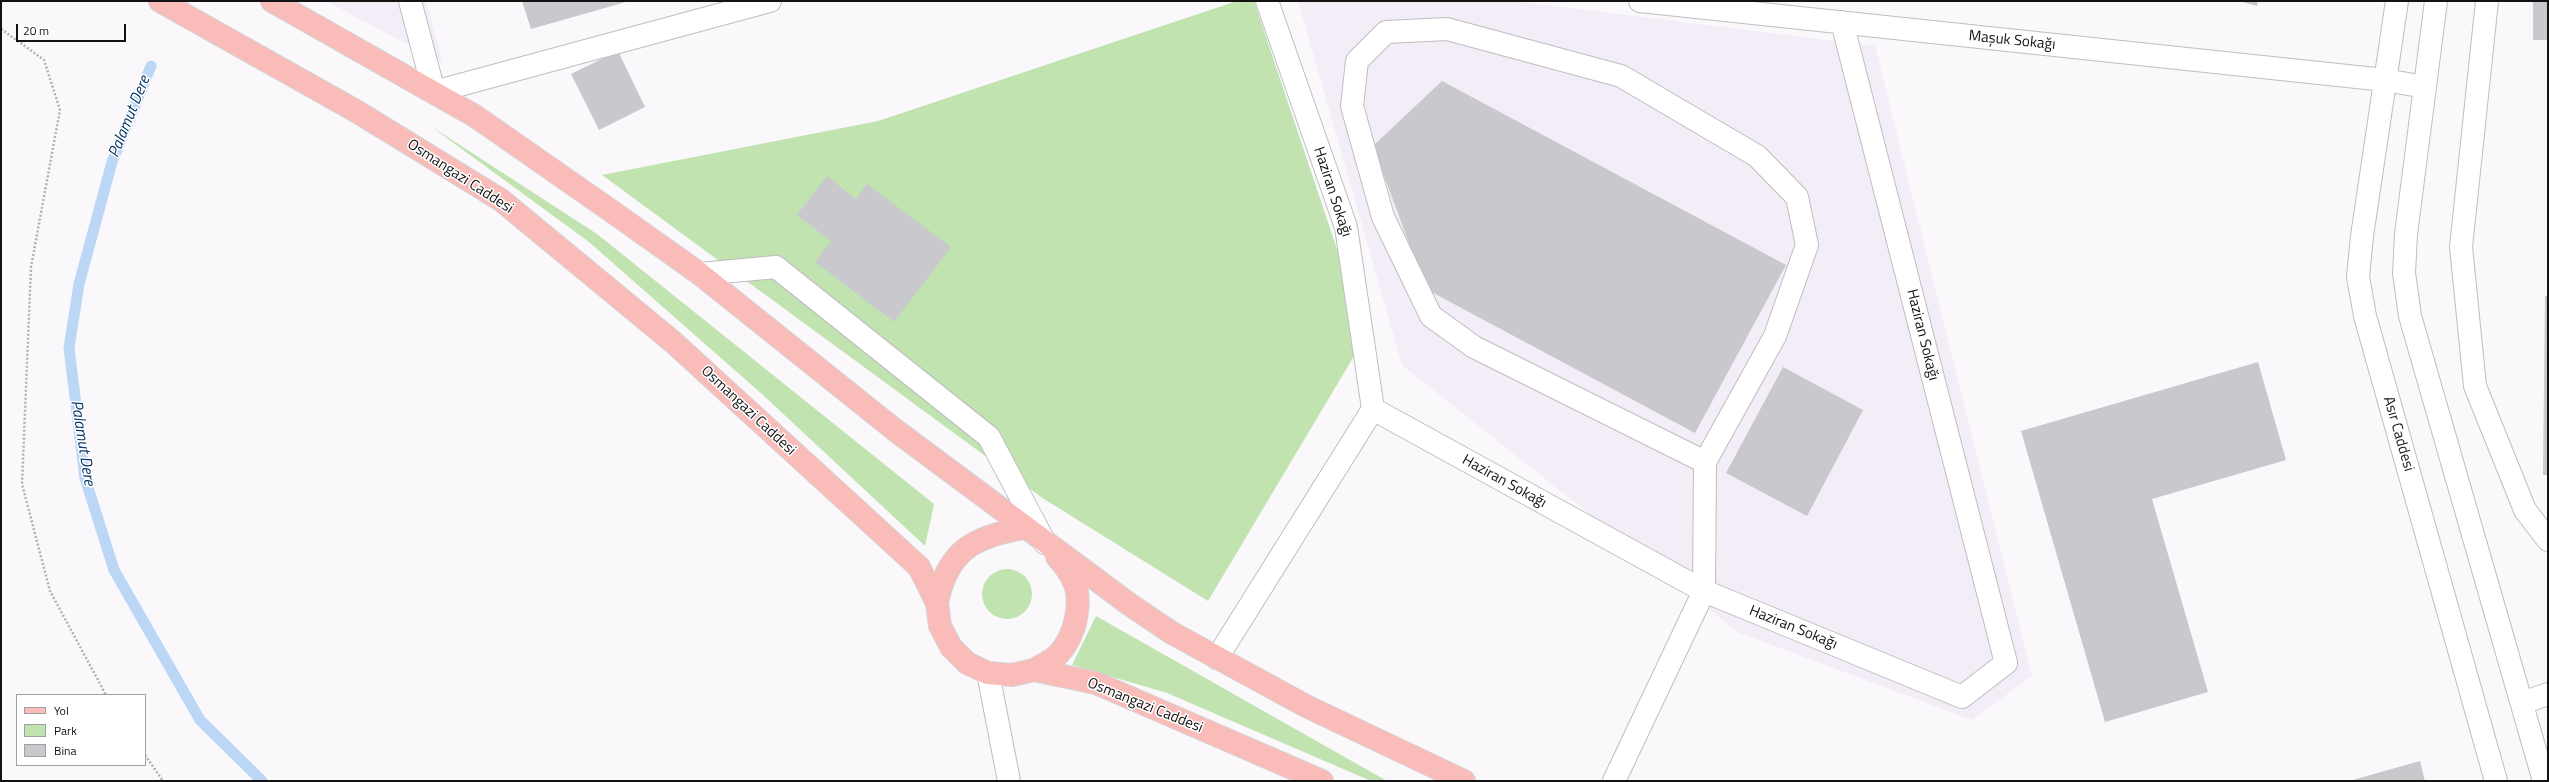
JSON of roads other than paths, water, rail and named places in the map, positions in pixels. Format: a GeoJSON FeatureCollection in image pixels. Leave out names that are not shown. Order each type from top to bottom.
{"type":"FeatureCollection","features":[{"type":"Feature","properties":{"kind":"main road","name":"Osmangazi Caddesi"},"geometry":{"type":"LineString","coordinates":[[160,1],[356,111],[501,200],[673,342],[919,567],[937,603],[940,626],[951,647],[967,663],[988,673],[1012,675],[1034,670],[1096,683],[1322,781]]}},
{"type":"Feature","properties":{"kind":"main road"},"geometry":{"type":"LineString","coordinates":[[272,1],[475,116],[700,274],[895,430],[1045,543],[1172,633],[1306,706],[1464,781]]}},
{"type":"Feature","properties":{"kind":"main road"},"geometry":{"type":"LineString","coordinates":[[937,603],[942,581],[953,560],[970,545],[997,532],[1025,528]]}},
{"type":"Feature","properties":{"kind":"main road"},"geometry":{"type":"LineString","coordinates":[[1034,670],[1054,658],[1069,640],[1077,618],[1077,591],[1069,571],[1045,543]]}},
{"type":"Feature","properties":{"kind":"street"},"geometry":{"type":"LineString","coordinates":[[410,1],[434,92],[770,1]]}},
{"type":"Feature","properties":{"kind":"street","name":"Haziran Sokağı"},"geometry":{"type":"LineString","coordinates":[[1267,1],[1346,227],[1373,410],[1704,591],[1962,697],[2006,663],[1842,22]]}},
{"type":"Feature","properties":{"kind":"street","name":"Maşuk Sokağı"},"geometry":{"type":"LineString","coordinates":[[1640,1],[2385,80]]}},
{"type":"Feature","properties":{"kind":"street","name":"Asır Caddesi"},"geometry":{"type":"LineString","coordinates":[[2397,1],[2362,236],[2358,277],[2365,316],[2496,781]]}},
{"type":"Feature","properties":{"kind":"street"},"geometry":{"type":"LineString","coordinates":[[2436,1],[2406,234],[2404,273],[2410,316],[2544,781]]}},
{"type":"Feature","properties":{"kind":"street"},"geometry":{"type":"LineString","coordinates":[[2487,1],[2461,247],[2475,386],[2525,510],[2548,540]]}},
{"type":"Feature","properties":{"kind":"street"},"geometry":{"type":"LineString","coordinates":[[1614,781],[1704,591],[1705,462],[1775,336],[1807,245],[1797,197],[1757,156],[1621,76],[1447,30],[1386,32],[1357,61],[1352,106],[1383,217],[1432,316],[1474,347],[1705,462]]}},
{"type":"Feature","properties":{"kind":"street"},"geometry":{"type":"LineString","coordinates":[[2385,80],[2425,87]]}},
{"type":"Feature","properties":{"kind":"street"},"geometry":{"type":"LineString","coordinates":[[700,274],[776,267],[989,437],[1045,543]]}},
{"type":"Feature","properties":{"kind":"street"},"geometry":{"type":"LineString","coordinates":[[1217,658],[1373,410]]}},
{"type":"Feature","properties":{"kind":"street"},"geometry":{"type":"LineString","coordinates":[[988,673],[1009,781]]}},
{"type":"Feature","properties":{"kind":"street"},"geometry":{"type":"LineString","coordinates":[[2522,703],[2548,694]]}},
{"type":"Feature","properties":{"kind":"waterway","name":"Palamut Dere"},"geometry":{"type":"LineString","coordinates":[[151,66],[112,162],[79,284],[69,348],[85,478],[114,570],[200,720],[262,781]]}}]}
